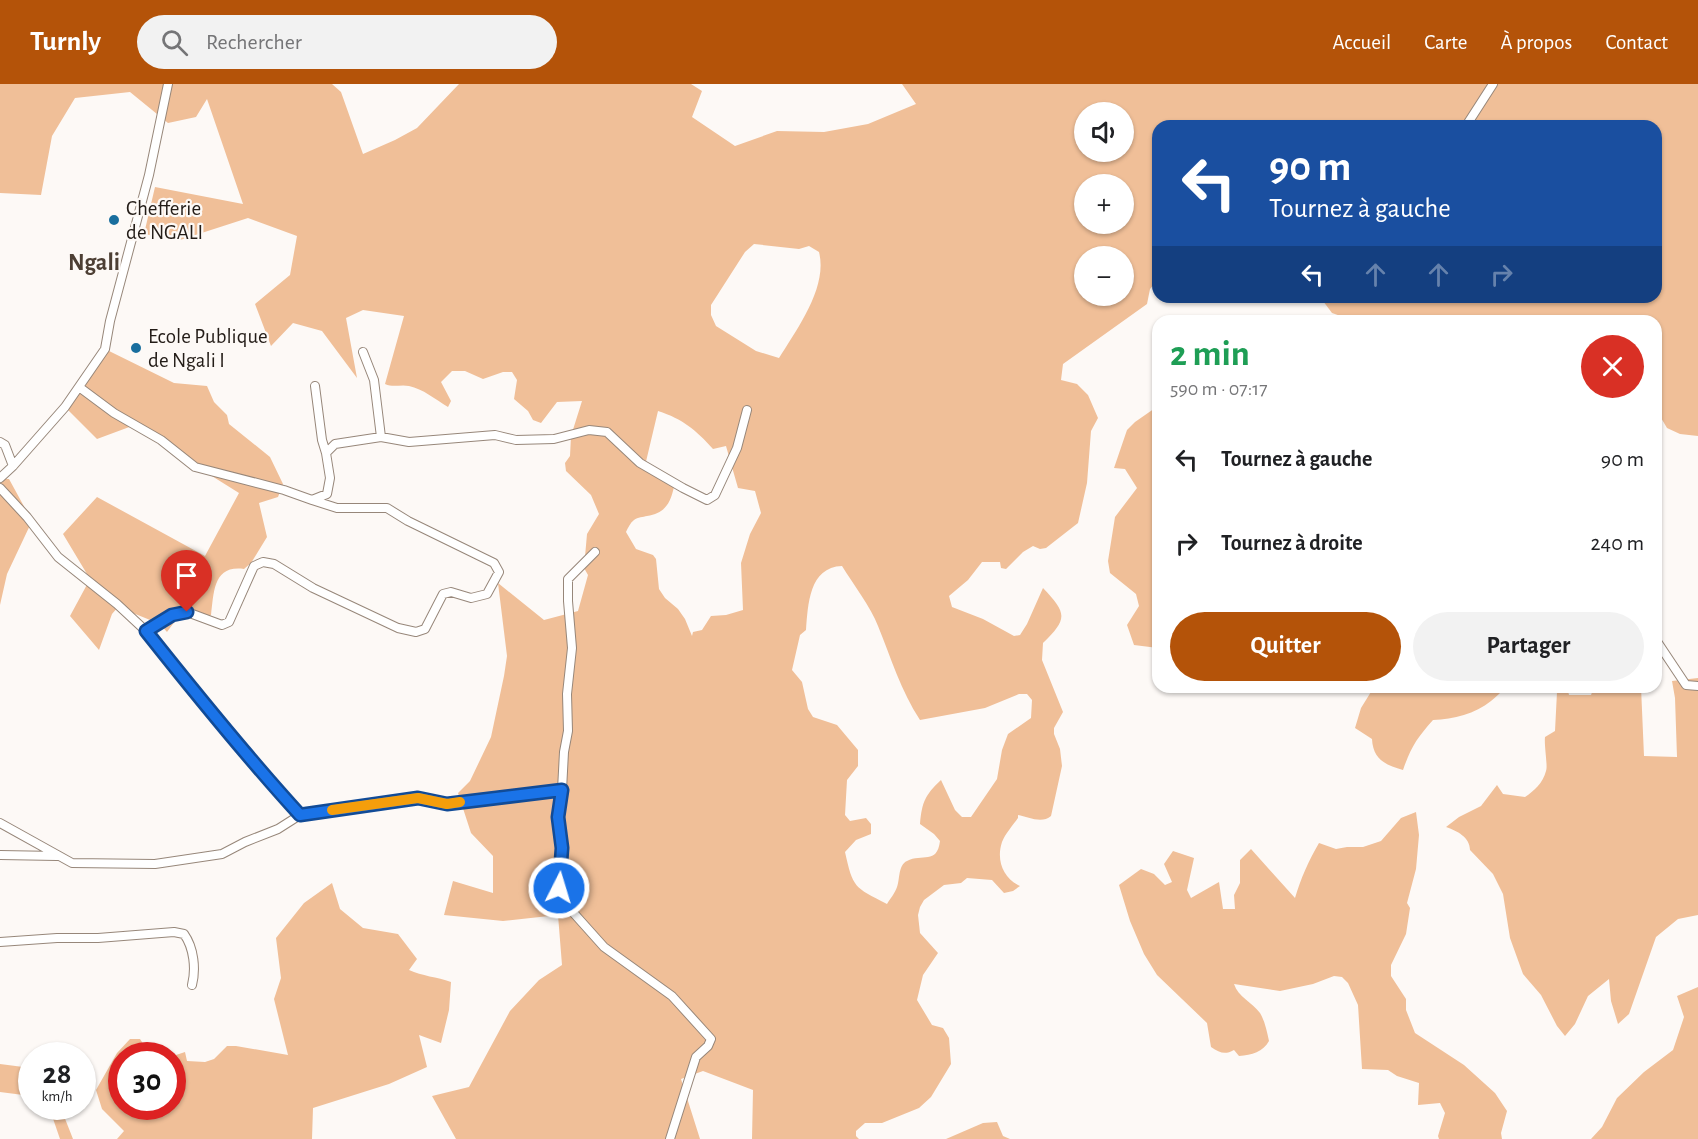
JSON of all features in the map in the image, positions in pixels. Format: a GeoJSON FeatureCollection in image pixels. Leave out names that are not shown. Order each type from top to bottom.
{"type":"FeatureCollection","features":[{"type":"Feature","properties":{"kind":"street"},"geometry":{"type":"LineString","coordinates":[[0,478],[65,407],[105,349],[110,321],[149,176],[168,84]]}},
{"type":"Feature","properties":{"kind":"street"},"geometry":{"type":"LineString","coordinates":[[1470,120],[1493,84]]}},
{"type":"Feature","properties":{"kind":"street"},"geometry":{"type":"LineString","coordinates":[[363,352],[374,380],[381,437]]}},
{"type":"Feature","properties":{"kind":"street"},"geometry":{"type":"LineString","coordinates":[[312,500],[327,494],[330,478],[322,441],[315,386]]}},
{"type":"Feature","properties":{"kind":"street"},"geometry":{"type":"LineString","coordinates":[[79,387],[114,414],[161,440],[195,467],[284,490],[337,508],[387,508],[408,521],[494,563],[499,572],[487,594],[471,598],[451,592],[443,594],[425,628],[416,632],[398,628],[313,588],[274,564],[263,562],[254,566],[229,622],[222,625],[187,612],[172,615],[146,631]]}},
{"type":"Feature","properties":{"kind":"street"},"geometry":{"type":"LineString","coordinates":[[326,453],[335,444],[381,437],[409,442],[495,435],[516,440],[554,440],[589,430],[607,432],[640,463],[707,500],[715,495],[737,448],[747,410]]}},
{"type":"Feature","properties":{"kind":"street"},"geometry":{"type":"LineString","coordinates":[[0,442],[5,445],[13,466]]}},
{"type":"Feature","properties":{"kind":"street"},"geometry":{"type":"LineString","coordinates":[[0,488],[27,517],[58,557],[117,604],[146,631],[201,701],[300,815]]}},
{"type":"Feature","properties":{"kind":"street"},"geometry":{"type":"LineString","coordinates":[[595,552],[568,579],[572,648],[567,694],[568,731],[558,817],[562,848],[559,888],[570,909],[604,946],[672,996],[711,1039],[708,1046],[696,1057],[670,1139]]}},
{"type":"Feature","properties":{"kind":"street"},"geometry":{"type":"LineString","coordinates":[[1662,649],[1686,685],[1698,686]]}},
{"type":"Feature","properties":{"kind":"street"},"geometry":{"type":"LineString","coordinates":[[0,823],[72,863],[155,864],[222,854],[278,829],[300,815],[418,798],[447,804],[562,790]]}},
{"type":"Feature","properties":{"kind":"street"},"geometry":{"type":"LineString","coordinates":[[0,855],[58,856]]}},
{"type":"Feature","properties":{"kind":"street"},"geometry":{"type":"LineString","coordinates":[[0,942],[174,932],[184,934],[190,942],[192,953],[195,974],[192,986]]}},
{"type":"Feature","properties":{"kind":"shaded area"},"geometry":{"type":"Polygon","coordinates":[[[0,84],[332,84],[341,92],[363,154],[417,128],[459,84],[691,84],[702,91],[692,117],[735,146],[777,131],[824,132],[868,124],[916,104],[902,84],[1698,84],[1698,436],[1680,434],[1667,428],[1662,420],[1662,315],[1338,315],[1332,313],[1324,303],[1662,303],[1662,120],[1152,120],[1152,287],[1147,304],[1063,364],[1061,380],[1077,384],[1088,395],[1098,418],[1091,431],[1087,483],[1078,523],[1046,548],[1040,549],[1033,546],[1023,552],[1006,569],[1001,568],[1000,562],[982,562],[968,580],[949,596],[952,607],[983,619],[1014,636],[1020,635],[1027,624],[1043,588],[1057,604],[1061,616],[1060,622],[1043,643],[1042,660],[1063,712],[1054,728],[1062,766],[1051,816],[1039,820],[1018,815],[1002,842],[1000,855],[1002,868],[1014,883],[1020,886],[1004,893],[992,880],[967,878],[961,883],[944,885],[924,900],[920,907],[918,915],[920,933],[938,953],[923,975],[917,1000],[932,1025],[943,1028],[949,1038],[951,1064],[931,1097],[919,1108],[882,1123],[865,1123],[856,1131],[859,1139],[752,1139],[753,1090],[703,1071],[681,1079],[700,1139],[456,1139],[432,1096],[469,1087],[510,1011],[539,980],[562,965],[558,915],[503,921],[444,915],[453,881],[493,893],[493,856],[471,833],[458,793],[470,781],[491,737],[504,676],[507,656],[498,583],[544,620],[578,611],[588,575],[584,568],[587,534],[599,514],[591,495],[566,471],[565,463],[570,456],[571,436],[582,401],[557,402],[541,423],[533,420],[528,411],[514,399],[517,380],[512,372],[503,372],[483,379],[465,371],[452,371],[441,382],[451,401],[448,407],[414,387],[385,384],[404,316],[363,310],[346,318],[357,378],[322,331],[293,323],[271,346],[255,304],[290,275],[297,236],[248,218],[180,240],[144,234],[155,187],[243,204],[207,99],[196,117],[168,123],[130,92],[75,98],[52,136],[41,195],[0,193],[0,84]],[[754,244],[745,252],[711,305],[711,315],[716,326],[756,351],[779,358],[802,321],[819,279],[821,265],[819,252],[809,246],[799,249],[754,244]],[[658,411],[644,470],[674,487],[666,507],[653,515],[636,519],[626,532],[636,549],[653,555],[656,559],[659,589],[665,598],[678,609],[692,636],[693,632],[702,630],[711,616],[743,610],[741,563],[750,534],[761,513],[755,491],[738,488],[726,446],[713,449],[689,426],[658,411]],[[842,566],[831,568],[823,573],[812,589],[806,630],[800,635],[792,670],[802,682],[808,709],[813,717],[837,725],[858,750],[858,766],[847,780],[845,815],[850,821],[866,818],[871,824],[871,834],[856,840],[845,852],[850,873],[861,890],[887,904],[896,889],[904,863],[932,856],[938,848],[940,841],[920,824],[923,804],[931,790],[941,780],[955,810],[962,817],[971,817],[997,779],[1002,750],[1008,734],[1031,718],[1032,700],[1027,694],[1019,694],[985,708],[920,720],[902,686],[875,619],[842,566]]]}},
{"type":"Feature","properties":{"kind":"shaded area"},"geometry":{"type":"Polygon","coordinates":[[[105,349],[174,383],[207,386],[214,402],[227,415],[229,424],[270,457],[283,484],[278,497],[259,503],[267,537],[251,563],[244,569],[226,571],[221,576],[215,589],[211,615],[203,619],[190,616],[178,618],[167,632],[160,624],[118,607],[112,614],[99,650],[70,616],[90,579],[63,534],[97,497],[205,556],[239,493],[132,426],[97,439],[65,407],[105,349]]]}},
{"type":"Feature","properties":{"kind":"shaded area"},"geometry":{"type":"Polygon","coordinates":[[[1152,410],[1152,647],[1134,645],[1127,625],[1139,606],[1136,594],[1110,573],[1108,561],[1115,517],[1137,488],[1125,469],[1114,468],[1127,430],[1152,410]]]}},
{"type":"Feature","properties":{"kind":"shaded area"},"geometry":{"type":"Polygon","coordinates":[[[0,479],[9,479],[32,521],[7,574],[0,605],[0,479]]]}},
{"type":"Feature","properties":{"kind":"shaded area"},"geometry":{"type":"Polygon","coordinates":[[[1698,678],[1698,915],[1678,919],[1656,937],[1629,1014],[1618,1024],[1611,1001],[1609,979],[1588,996],[1575,1024],[1565,1036],[1557,1026],[1541,995],[1523,974],[1510,938],[1503,894],[1493,874],[1470,850],[1465,838],[1446,827],[1459,817],[1481,806],[1497,785],[1503,794],[1525,797],[1538,786],[1545,775],[1546,768],[1545,737],[1555,731],[1557,693],[1591,695],[1592,693],[1641,693],[1644,756],[1677,757],[1675,698],[1672,681],[1698,678]]]}},
{"type":"Feature","properties":{"kind":"shaded area"},"geometry":{"type":"Polygon","coordinates":[[[1370,693],[1501,693],[1485,706],[1471,712],[1456,717],[1433,720],[1415,743],[1403,770],[1381,760],[1375,752],[1372,739],[1355,728],[1361,708],[1370,693]]]}},
{"type":"Feature","properties":{"kind":"shaded area"},"geometry":{"type":"Polygon","coordinates":[[[1416,812],[1419,835],[1416,869],[1407,903],[1410,908],[1406,934],[1391,965],[1391,976],[1406,999],[1406,1010],[1415,1033],[1464,1065],[1495,1093],[1507,1111],[1501,1133],[1502,1139],[1439,1139],[1445,1113],[1440,1103],[1418,1105],[1419,1083],[1397,1076],[1388,1070],[1362,1069],[1358,1005],[1348,983],[1342,977],[1334,976],[1313,984],[1280,991],[1234,984],[1236,989],[1260,1013],[1269,1041],[1260,1050],[1244,1056],[1239,1056],[1234,1050],[1222,1053],[1217,1051],[1211,1047],[1207,1023],[1157,975],[1144,954],[1130,921],[1119,885],[1141,869],[1154,874],[1165,885],[1172,882],[1164,864],[1173,851],[1194,858],[1187,890],[1191,898],[1219,882],[1223,909],[1235,909],[1234,895],[1240,883],[1240,860],[1251,849],[1295,898],[1305,870],[1319,843],[1336,849],[1363,847],[1381,841],[1401,818],[1416,812]]]}},
{"type":"Feature","properties":{"kind":"shaded area"},"geometry":{"type":"Polygon","coordinates":[[[332,883],[340,909],[363,928],[398,934],[417,959],[409,970],[451,982],[449,1010],[441,1043],[419,1035],[427,1067],[389,1084],[313,1108],[312,1139],[117,1139],[124,1131],[113,1120],[186,1120],[186,1056],[187,1061],[205,1062],[214,1059],[227,1046],[288,1055],[274,999],[281,978],[276,938],[304,903],[332,883]]]}},
{"type":"Feature","properties":{"kind":"shaded area"},"geometry":{"type":"Polygon","coordinates":[[[1698,987],[1698,1139],[1591,1139],[1602,1127],[1617,1098],[1644,1072],[1673,1050],[1684,1017],[1677,996],[1698,987]]]}},
{"type":"Feature","properties":{"kind":"shaded area"},"geometry":{"type":"Polygon","coordinates":[[[130,1039],[140,1039],[142,1042],[127,1042],[130,1039]]]}},
{"type":"Feature","properties":{"kind":"shaded area"},"geometry":{"type":"Polygon","coordinates":[[[0,1064],[18,1066],[18,1094],[0,1092],[0,1064]]]}},
{"type":"Feature","properties":{"kind":"shaded area"},"geometry":{"type":"Polygon","coordinates":[[[108,1069],[108,1115],[102,1109],[96,1090],[108,1069]]]}},
{"type":"Feature","properties":{"kind":"shaded area"},"geometry":{"type":"Polygon","coordinates":[[[53,1120],[66,1120],[73,1139],[60,1139],[53,1120]]]}},
{"type":"Feature","properties":{"kind":"shaded area"},"geometry":{"type":"Polygon","coordinates":[[[997,1122],[1003,1136],[1010,1139],[946,1139],[983,1123],[997,1122]]]}},
{"type":"Feature","properties":{"kind":"slow traffic"},"geometry":{"type":"LineString","coordinates":[[332,810],[418,798],[447,804],[460,802]]}},
{"type":"Feature","properties":{"kind":"place","name":"Chefferie de NGALI"},"geometry":{"type":"Point","coordinates":[114,220]}},
{"type":"Feature","properties":{"kind":"place","name":"Ecole Publique de Ngali I"},"geometry":{"type":"Point","coordinates":[136,348]}},
{"type":"Feature","properties":{"kind":"district","name":"Ngali"},"geometry":{"type":"Point","coordinates":[94,263]}},
{"type":"Feature","properties":{"kind":"route"},"geometry":{"type":"LineString","coordinates":[[187,612],[172,615],[146,631],[201,701],[300,815],[418,798],[447,804],[562,790],[558,817],[562,848],[559,888]]}}]}
